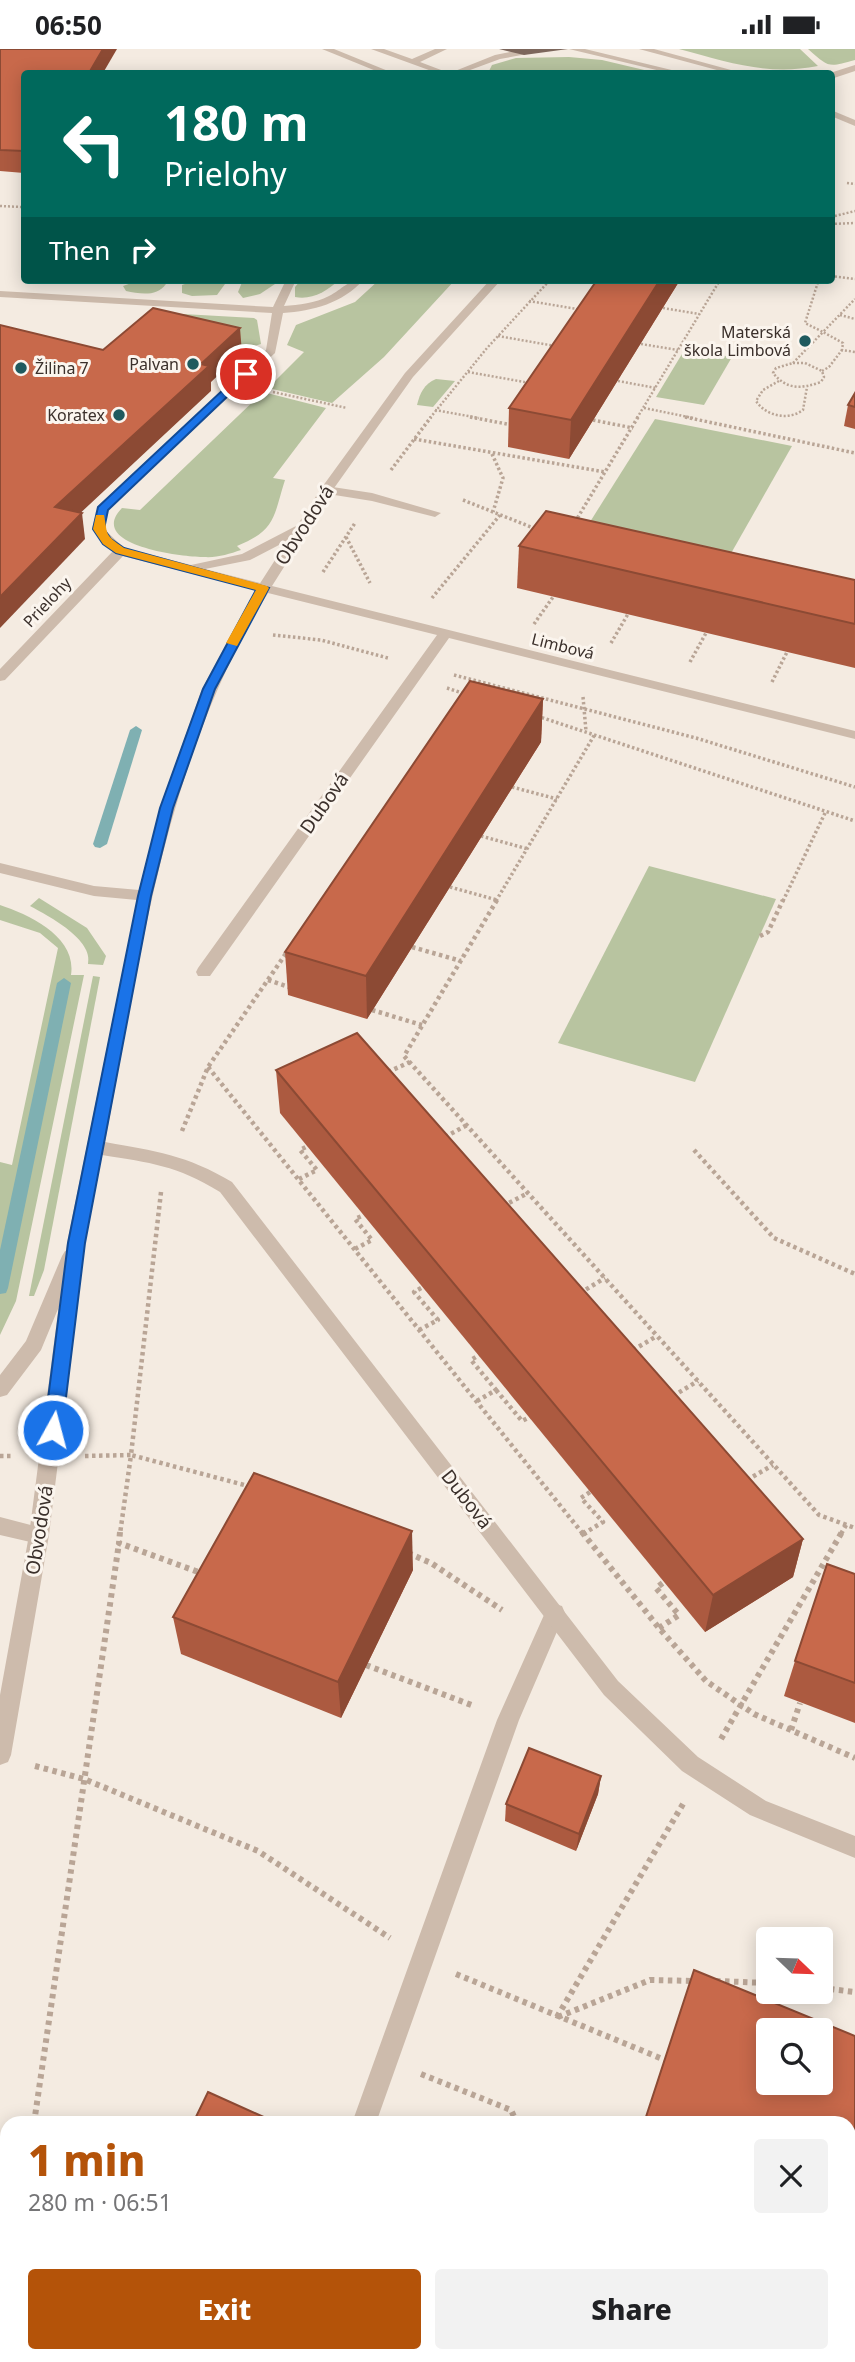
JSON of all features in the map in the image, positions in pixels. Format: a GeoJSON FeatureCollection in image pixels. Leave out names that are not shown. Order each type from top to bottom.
{"type":"FeatureCollection","features":[{"type":"Feature","properties":{"kind":"main road"},"geometry":{"type":"LineString","coordinates":[[503,49],[523,52],[564,49]]}},
{"type":"Feature","properties":{"kind":"street"},"geometry":{"type":"LineString","coordinates":[[326,49],[379,70]]}},
{"type":"Feature","properties":{"kind":"street"},"geometry":{"type":"LineString","coordinates":[[376,49],[435,70]]}},
{"type":"Feature","properties":{"kind":"street"},"geometry":{"type":"LineString","coordinates":[[412,62],[443,49]]}},
{"type":"Feature","properties":{"kind":"street"},"geometry":{"type":"LineString","coordinates":[[573,49],[666,70]]}},
{"type":"Feature","properties":{"kind":"street"},"geometry":{"type":"LineString","coordinates":[[642,49],[725,70]]}},
{"type":"Feature","properties":{"kind":"street"},"geometry":{"type":"LineString","coordinates":[[463,70],[498,57],[523,52]]}},
{"type":"Feature","properties":{"kind":"street"},"geometry":{"type":"LineString","coordinates":[[364,64],[390,54]]}},
{"type":"Feature","properties":{"kind":"street"},"geometry":{"type":"LineString","coordinates":[[350,70],[354,60]]}},
{"type":"Feature","properties":{"kind":"street"},"geometry":{"type":"LineString","coordinates":[[835,75],[855,68]]}},
{"type":"Feature","properties":{"kind":"street"},"geometry":{"type":"LineString","coordinates":[[835,115],[855,123]]}},
{"type":"Feature","properties":{"kind":"street"},"geometry":{"type":"LineString","coordinates":[[263,588],[120,551],[107,541],[98,529],[102,509],[271,351],[277,332],[277,310],[282,291],[288,284]]}},
{"type":"Feature","properties":{"kind":"street"},"geometry":{"type":"LineString","coordinates":[[0,295],[277,310],[306,309],[332,300],[353,284]]}},
{"type":"Feature","properties":{"kind":"street","name":"Obvodová"},"geometry":{"type":"LineString","coordinates":[[0,1755],[50,1457],[76,1243],[145,896],[167,808],[187,747],[209,689],[237,634],[300,529],[409,375],[492,284]]}},
{"type":"Feature","properties":{"kind":"street"},"geometry":{"type":"LineString","coordinates":[[326,490],[372,497],[435,513]]}},
{"type":"Feature","properties":{"kind":"street"},"geometry":{"type":"LineString","coordinates":[[187,568],[246,557],[300,529]]}},
{"type":"Feature","properties":{"kind":"street","name":"Prielohy"},"geometry":{"type":"LineString","coordinates":[[0,677],[120,551]]}},
{"type":"Feature","properties":{"kind":"street","name":"Limbová"},"geometry":{"type":"LineString","coordinates":[[263,588],[855,735]]}},
{"type":"Feature","properties":{"kind":"street","name":"Dubová"},"geometry":{"type":"LineString","coordinates":[[204,972],[444,635]]}},
{"type":"Feature","properties":{"kind":"street"},"geometry":{"type":"LineString","coordinates":[[0,868],[94,891],[145,896]]}},
{"type":"Feature","properties":{"kind":"street","name":"Dubová"},"geometry":{"type":"LineString","coordinates":[[95,1147],[171,1160],[198,1170],[226,1188],[611,1688],[690,1764],[758,1808],[855,1847]]}},
{"type":"Feature","properties":{"kind":"street"},"geometry":{"type":"LineString","coordinates":[[0,1389],[34,1345],[76,1243]]}},
{"type":"Feature","properties":{"kind":"street"},"geometry":{"type":"LineString","coordinates":[[0,1525],[38,1535]]}},
{"type":"Feature","properties":{"kind":"street"},"geometry":{"type":"LineString","coordinates":[[367,2116],[508,1720],[555,1613]]}},
{"type":"Feature","properties":{"kind":"path"},"geometry":{"type":"LineString","coordinates":[[847,183],[855,184]]}},
{"type":"Feature","properties":{"kind":"path"},"geometry":{"type":"LineString","coordinates":[[0,206],[21,207]]}},
{"type":"Feature","properties":{"kind":"path"},"geometry":{"type":"LineString","coordinates":[[835,216],[855,211]]}},
{"type":"Feature","properties":{"kind":"path"},"geometry":{"type":"LineString","coordinates":[[835,224],[855,223]]}},
{"type":"Feature","properties":{"kind":"path"},"geometry":{"type":"LineString","coordinates":[[835,277],[854,278]]}},
{"type":"Feature","properties":{"kind":"path"},"geometry":{"type":"LineString","coordinates":[[572,527],[718,284]]}},
{"type":"Feature","properties":{"kind":"path"},"geometry":{"type":"LineString","coordinates":[[817,284],[805,323],[841,339],[843,343],[835,360],[822,371]]}},
{"type":"Feature","properties":{"kind":"path"},"geometry":{"type":"LineString","coordinates":[[793,363],[855,299]]}},
{"type":"Feature","properties":{"kind":"path"},"geometry":{"type":"LineString","coordinates":[[529,301],[589,311]]}},
{"type":"Feature","properties":{"kind":"path"},"geometry":{"type":"LineString","coordinates":[[663,308],[699,314]]}},
{"type":"Feature","properties":{"kind":"path"},"geometry":{"type":"LineString","coordinates":[[839,315],[855,319]]}},
{"type":"Feature","properties":{"kind":"path"},"geometry":{"type":"LineString","coordinates":[[498,335],[564,347]]}},
{"type":"Feature","properties":{"kind":"path"},"geometry":{"type":"LineString","coordinates":[[641,344],[678,350]]}},
{"type":"Feature","properties":{"kind":"path"},"geometry":{"type":"LineString","coordinates":[[842,350],[855,352]]}},
{"type":"Feature","properties":{"kind":"path"},"geometry":{"type":"LineString","coordinates":[[793,363],[814,366],[822,371],[824,377],[821,382],[807,387],[792,387],[779,381],[773,373],[776,368],[793,363]]}},
{"type":"Feature","properties":{"kind":"path"},"geometry":{"type":"LineString","coordinates":[[468,372],[539,385]]}},
{"type":"Feature","properties":{"kind":"path"},"geometry":{"type":"LineString","coordinates":[[618,381],[656,388]]}},
{"type":"Feature","properties":{"kind":"path"},"geometry":{"type":"LineString","coordinates":[[779,381],[763,390],[756,401],[761,409],[768,413],[789,415],[802,411],[805,407],[807,387]]}},
{"type":"Feature","properties":{"kind":"path"},"geometry":{"type":"LineString","coordinates":[[263,390],[351,409]]}},
{"type":"Feature","properties":{"kind":"path"},"geometry":{"type":"LineString","coordinates":[[644,408],[855,453]]}},
{"type":"Feature","properties":{"kind":"path"},"geometry":{"type":"LineString","coordinates":[[434,410],[522,426]]}},
{"type":"Feature","properties":{"kind":"path"},"geometry":{"type":"LineString","coordinates":[[593,420],[633,428]]}},
{"type":"Feature","properties":{"kind":"path"},"geometry":{"type":"LineString","coordinates":[[414,439],[605,473]]}},
{"type":"Feature","properties":{"kind":"path"},"geometry":{"type":"LineString","coordinates":[[491,453],[503,478],[493,512]]}},
{"type":"Feature","properties":{"kind":"path"},"geometry":{"type":"LineString","coordinates":[[455,497],[547,534]]}},
{"type":"Feature","properties":{"kind":"path"},"geometry":{"type":"LineString","coordinates":[[443,602],[431,600],[500,515]]}},
{"type":"Feature","properties":{"kind":"path"},"geometry":{"type":"LineString","coordinates":[[346,537],[372,586]]}},
{"type":"Feature","properties":{"kind":"path"},"geometry":{"type":"LineString","coordinates":[[534,624],[553,597]]}},
{"type":"Feature","properties":{"kind":"path"},"geometry":{"type":"LineString","coordinates":[[624,646],[611,643],[628,614]]}},
{"type":"Feature","properties":{"kind":"path"},"geometry":{"type":"LineString","coordinates":[[455,705],[516,620],[547,627]]}},
{"type":"Feature","properties":{"kind":"path"},"geometry":{"type":"LineString","coordinates":[[701,665],[690,662],[706,633]]}},
{"type":"Feature","properties":{"kind":"path"},"geometry":{"type":"LineString","coordinates":[[237,634],[321,640],[417,673],[475,697]]}},
{"type":"Feature","properties":{"kind":"path"},"geometry":{"type":"LineString","coordinates":[[760,679],[772,682],[787,652]]}},
{"type":"Feature","properties":{"kind":"path"},"geometry":{"type":"LineString","coordinates":[[417,673],[472,680],[696,738],[855,787]]}},
{"type":"Feature","properties":{"kind":"path"},"geometry":{"type":"LineString","coordinates":[[536,716],[855,821]]}},
{"type":"Feature","properties":{"kind":"path"},"geometry":{"type":"LineString","coordinates":[[596,734],[404,1056],[819,1515],[855,1528]]}},
{"type":"Feature","properties":{"kind":"path"},"geometry":{"type":"LineString","coordinates":[[512,787],[557,799]]}},
{"type":"Feature","properties":{"kind":"path"},"geometry":{"type":"LineString","coordinates":[[760,936],[768,932],[826,811]]}},
{"type":"Feature","properties":{"kind":"path"},"geometry":{"type":"LineString","coordinates":[[481,836],[528,849]]}},
{"type":"Feature","properties":{"kind":"path"},"geometry":{"type":"LineString","coordinates":[[450,887],[497,900]]}},
{"type":"Feature","properties":{"kind":"path"},"geometry":{"type":"LineString","coordinates":[[412,947],[461,961]]}},
{"type":"Feature","properties":{"kind":"path"},"geometry":{"type":"LineString","coordinates":[[180,1135],[208,1067],[289,949]]}},
{"type":"Feature","properties":{"kind":"path"},"geometry":{"type":"LineString","coordinates":[[268,980],[293,988]]}},
{"type":"Feature","properties":{"kind":"path"},"geometry":{"type":"LineString","coordinates":[[372,1010],[422,1025]]}},
{"type":"Feature","properties":{"kind":"path"},"geometry":{"type":"LineString","coordinates":[[376,1078],[410,1062]]}},
{"type":"Feature","properties":{"kind":"path"},"geometry":{"type":"LineString","coordinates":[[208,1067],[659,1628],[706,1681],[754,1714],[855,1758]]}},
{"type":"Feature","properties":{"kind":"path"},"geometry":{"type":"LineString","coordinates":[[433,1143],[467,1125]]}},
{"type":"Feature","properties":{"kind":"path"},"geometry":{"type":"LineString","coordinates":[[299,1179],[317,1170],[300,1150],[308,1146]]}},
{"type":"Feature","properties":{"kind":"path"},"geometry":{"type":"LineString","coordinates":[[694,1150],[774,1238],[855,1275]]}},
{"type":"Feature","properties":{"kind":"path"},"geometry":{"type":"LineString","coordinates":[[35,2116],[131,1455],[163,1181]]}},
{"type":"Feature","properties":{"kind":"path"},"geometry":{"type":"LineString","coordinates":[[493,1211],[528,1193]]}},
{"type":"Feature","properties":{"kind":"path"},"geometry":{"type":"LineString","coordinates":[[355,1249],[372,1240],[355,1219],[364,1215]]}},
{"type":"Feature","properties":{"kind":"path"},"geometry":{"type":"LineString","coordinates":[[569,1299],[605,1278]]}},
{"type":"Feature","properties":{"kind":"path"},"geometry":{"type":"LineString","coordinates":[[419,1330],[438,1320],[414,1291],[423,1287]]}},
{"type":"Feature","properties":{"kind":"path"},"geometry":{"type":"LineString","coordinates":[[628,1352],[657,1336]]}},
{"type":"Feature","properties":{"kind":"path"},"geometry":{"type":"LineString","coordinates":[[479,1356],[471,1360],[522,1421],[530,1417]]}},
{"type":"Feature","properties":{"kind":"path"},"geometry":{"type":"LineString","coordinates":[[668,1398],[698,1381]]}},
{"type":"Feature","properties":{"kind":"path"},"geometry":{"type":"LineString","coordinates":[[477,1401],[496,1390]]}},
{"type":"Feature","properties":{"kind":"path"},"geometry":{"type":"LineString","coordinates":[[0,1455],[131,1455],[255,1488]]}},
{"type":"Feature","properties":{"kind":"path"},"geometry":{"type":"LineString","coordinates":[[743,1483],[773,1465]]}},
{"type":"Feature","properties":{"kind":"path"},"geometry":{"type":"LineString","coordinates":[[583,1534],[603,1523],[582,1498],[590,1492]]}},
{"type":"Feature","properties":{"kind":"path"},"geometry":{"type":"LineString","coordinates":[[118,1543],[209,1576]]}},
{"type":"Feature","properties":{"kind":"path"},"geometry":{"type":"LineString","coordinates":[[406,1552],[431,1563],[544,1637]]}},
{"type":"Feature","properties":{"kind":"path"},"geometry":{"type":"LineString","coordinates":[[659,1628],[679,1615],[656,1588],[664,1582]]}},
{"type":"Feature","properties":{"kind":"path"},"geometry":{"type":"LineString","coordinates":[[366,1665],[508,1720]]}},
{"type":"Feature","properties":{"kind":"path"},"geometry":{"type":"LineString","coordinates":[[791,1730],[800,1703]]}},
{"type":"Feature","properties":{"kind":"path"},"geometry":{"type":"LineString","coordinates":[[24,1763],[84,1779],[258,1851],[423,1960],[665,2060]]}},
{"type":"Feature","properties":{"kind":"path"},"geometry":{"type":"LineString","coordinates":[[557,2017],[650,1980],[700,1981]]}},
{"type":"Feature","properties":{"kind":"path"},"geometry":{"type":"LineString","coordinates":[[713,1981],[756,1983]]}},
{"type":"Feature","properties":{"kind":"path"},"geometry":{"type":"LineString","coordinates":[[833,1989],[855,1992]]}},
{"type":"Feature","properties":{"kind":"path"},"geometry":{"type":"LineString","coordinates":[[387,2060],[510,2110],[513,2116]]}},
{"type":"Feature","properties":{"kind":"green space"},"geometry":{"type":"Polygon","coordinates":[[[679,49],[800,49],[818,66],[782,69],[748,66],[679,49]]]}},
{"type":"Feature","properties":{"kind":"green space"},"geometry":{"type":"Polygon","coordinates":[[[808,49],[855,49],[855,60],[833,65],[808,49]]]}},
{"type":"Feature","properties":{"kind":"green space"},"geometry":{"type":"Polygon","coordinates":[[[569,57],[602,60],[644,70],[490,70],[492,65],[516,58],[569,57]]]}},
{"type":"Feature","properties":{"kind":"green space"},"geometry":{"type":"Polygon","coordinates":[[[166,284],[158,291],[148,293],[126,291],[123,286],[166,284]]]}},
{"type":"Feature","properties":{"kind":"green space"},"geometry":{"type":"Polygon","coordinates":[[[225,284],[217,295],[192,296],[182,293],[182,285],[225,284]]]}},
{"type":"Feature","properties":{"kind":"green space"},"geometry":{"type":"Polygon","coordinates":[[[241,284],[275,284],[260,294],[243,298],[238,292],[241,284]]]}},
{"type":"Feature","properties":{"kind":"green space"},"geometry":{"type":"Polygon","coordinates":[[[298,284],[334,284],[319,294],[307,297],[295,297],[298,284]]]}},
{"type":"Feature","properties":{"kind":"green space"},"geometry":{"type":"Polygon","coordinates":[[[375,284],[451,284],[384,357],[332,403],[268,388],[304,352],[287,345],[296,325],[355,302],[375,284]]]}},
{"type":"Feature","properties":{"kind":"green space"},"geometry":{"type":"Polygon","coordinates":[[[183,314],[254,318],[257,320],[261,344],[249,348],[174,331],[183,314]]]}},
{"type":"Feature","properties":{"kind":"green space"},"geometry":{"type":"Polygon","coordinates":[[[685,349],[732,357],[704,405],[656,397],[685,349]]]}},
{"type":"Feature","properties":{"kind":"green space"},"geometry":{"type":"Polygon","coordinates":[[[436,379],[455,381],[433,407],[417,405],[423,389],[436,379]]]}},
{"type":"Feature","properties":{"kind":"green space"},"geometry":{"type":"Polygon","coordinates":[[[263,392],[326,408],[273,478],[285,480],[275,513],[266,528],[237,546],[241,550],[209,557],[160,552],[142,547],[117,532],[114,521],[122,508],[140,510],[263,392]]]}},
{"type":"Feature","properties":{"kind":"green space"},"geometry":{"type":"Polygon","coordinates":[[[655,419],[792,446],[725,564],[583,533],[655,419]]]}},
{"type":"Feature","properties":{"kind":"green space"},"geometry":{"type":"Polygon","coordinates":[[[649,866],[776,899],[695,1082],[558,1043],[649,866]]]}},
{"type":"Feature","properties":{"kind":"green space"},"geometry":{"type":"Polygon","coordinates":[[[39,898],[87,928],[106,956],[103,965],[88,964],[88,955],[77,938],[58,922],[30,906],[39,898]]]}},
{"type":"Feature","properties":{"kind":"green space"},"geometry":{"type":"Polygon","coordinates":[[[0,905],[49,929],[67,949],[71,961],[71,975],[84,975],[16,1301],[0,1335],[0,1162],[12,1165],[58,948],[40,933],[0,920],[0,905]]]}},
{"type":"Feature","properties":{"kind":"green space"},"geometry":{"type":"Polygon","coordinates":[[[93,976],[100,977],[44,1270],[34,1296],[29,1296],[93,976]]]}},
{"type":"Feature","properties":{"kind":"building"},"geometry":{"type":"Polygon","coordinates":[[[0,49],[103,49],[91,70],[21,70],[21,151],[0,150],[0,49]]]}},
{"type":"Feature","properties":{"kind":"building"},"geometry":{"type":"Polygon","coordinates":[[[594,284],[657,284],[571,420],[509,408],[594,284]]]}},
{"type":"Feature","properties":{"kind":"building"},"geometry":{"type":"Polygon","coordinates":[[[153,308],[240,328],[201,364],[209,366],[55,507],[82,513],[0,597],[0,325],[103,350],[153,308]]]}},
{"type":"Feature","properties":{"kind":"building"},"geometry":{"type":"Polygon","coordinates":[[[855,393],[855,407],[848,405],[855,393]]]}},
{"type":"Feature","properties":{"kind":"building"},"geometry":{"type":"Polygon","coordinates":[[[546,511],[855,580],[855,624],[519,546],[546,511]]]}},
{"type":"Feature","properties":{"kind":"building"},"geometry":{"type":"Polygon","coordinates":[[[470,681],[543,699],[366,976],[285,952],[470,681]]]}},
{"type":"Feature","properties":{"kind":"building"},"geometry":{"type":"Polygon","coordinates":[[[357,1033],[803,1539],[713,1595],[276,1070],[357,1033]]]}},
{"type":"Feature","properties":{"kind":"building"},"geometry":{"type":"Polygon","coordinates":[[[254,1473],[412,1531],[338,1682],[173,1617],[254,1473]]]}},
{"type":"Feature","properties":{"kind":"building"},"geometry":{"type":"Polygon","coordinates":[[[827,1564],[855,1574],[855,1683],[795,1661],[827,1564]]]}},
{"type":"Feature","properties":{"kind":"building"},"geometry":{"type":"Polygon","coordinates":[[[529,1748],[601,1776],[579,1834],[506,1804],[529,1748]]]}},
{"type":"Feature","properties":{"kind":"building"},"geometry":{"type":"Polygon","coordinates":[[[694,1970],[756,1995],[756,2004],[777,2004],[811,2018],[756,2018],[756,2095],[833,2095],[833,2027],[855,2036],[855,2116],[646,2116],[694,1970]]]}},
{"type":"Feature","properties":{"kind":"building"},"geometry":{"type":"Polygon","coordinates":[[[208,2092],[261,2116],[196,2116],[208,2092]]]}},
{"type":"Feature","properties":{"kind":"waterway"},"geometry":{"type":"LineString","coordinates":[[100,844],[136,730]]}},
{"type":"Feature","properties":{"kind":"waterway"},"geometry":{"type":"LineString","coordinates":[[0,1288],[64,983]]}},
{"type":"Feature","properties":{"kind":"slow traffic"},"geometry":{"type":"LineString","coordinates":[[100,518],[98,529],[107,541],[120,551],[263,588],[232,643]]}},
{"type":"Feature","properties":{"kind":"place","name":"Materská škola Limbová"},"geometry":{"type":"Point","coordinates":[805,341]}},
{"type":"Feature","properties":{"kind":"place","name":"Palvan"},"geometry":{"type":"Point","coordinates":[193,364]}},
{"type":"Feature","properties":{"kind":"place","name":"Žilina 7"},"geometry":{"type":"Point","coordinates":[21,368]}},
{"type":"Feature","properties":{"kind":"place","name":"Koratex"},"geometry":{"type":"Point","coordinates":[119,415]}},
{"type":"Feature","properties":{"kind":"route"},"geometry":{"type":"LineString","coordinates":[[53,1430],[76,1243],[145,896],[167,808],[209,689],[263,588],[120,551],[107,541],[98,529],[102,509],[246,374]]}}]}
